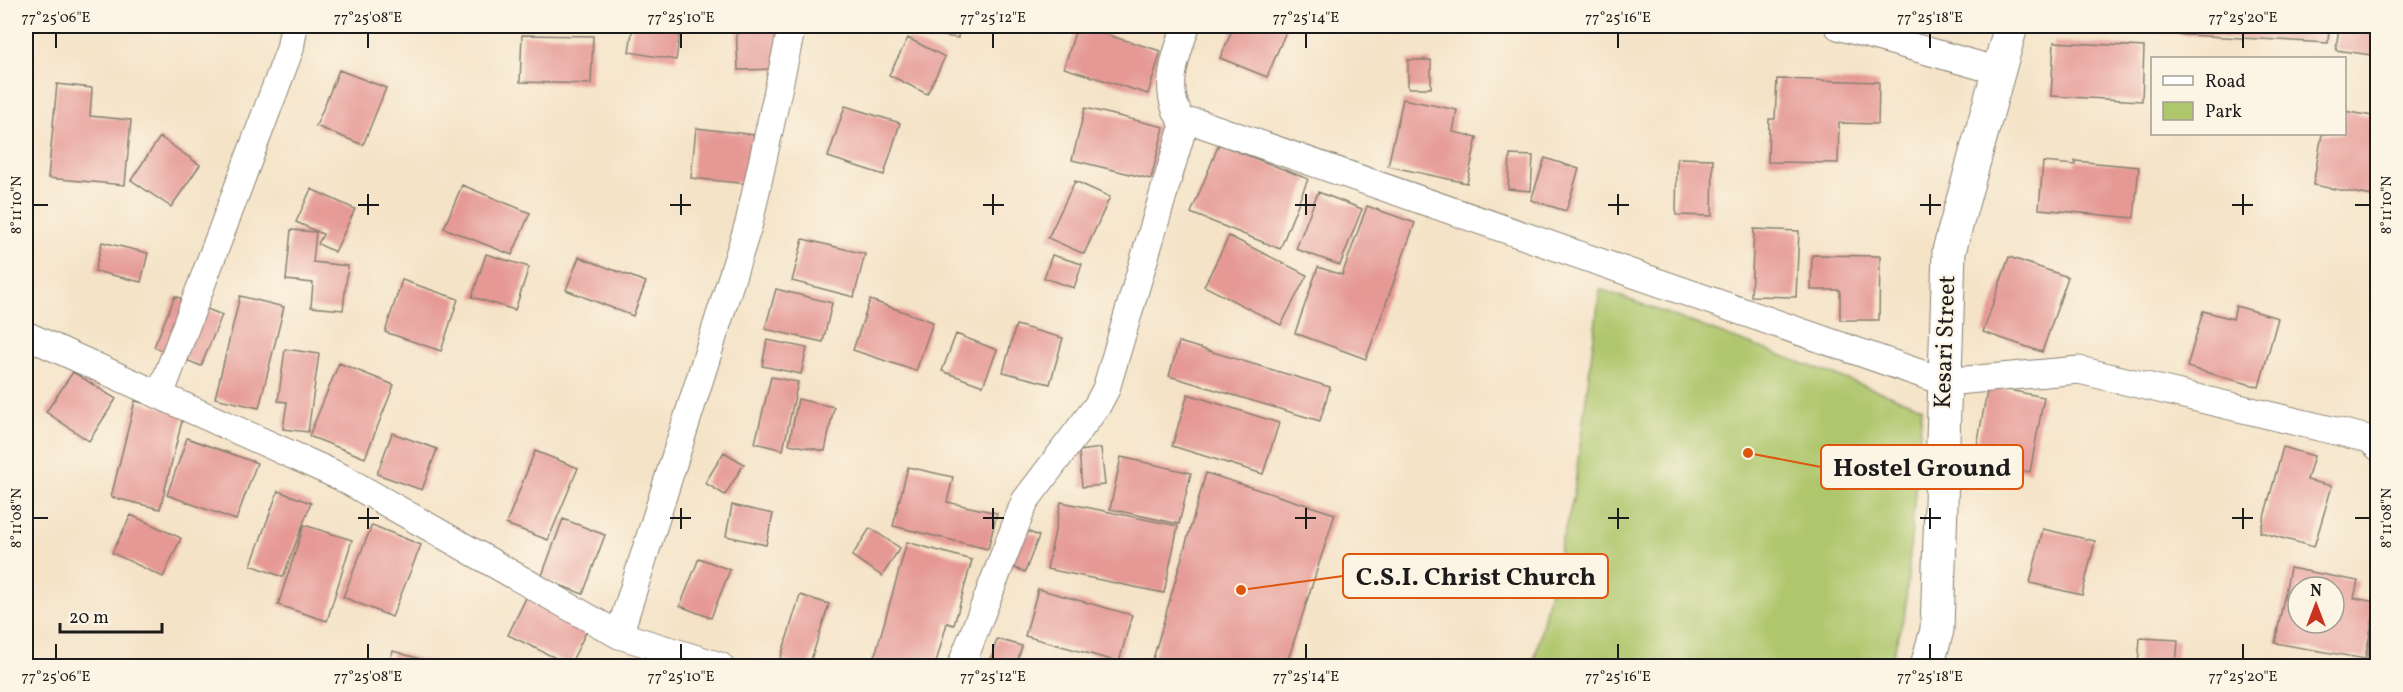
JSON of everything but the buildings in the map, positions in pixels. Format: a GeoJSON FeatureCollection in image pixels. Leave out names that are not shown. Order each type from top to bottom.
{"type":"FeatureCollection","features":[{"type":"Feature","properties":{"kind":"street"},"geometry":{"type":"LineString","coordinates":[[160,395],[290,50],[294,26]]}},
{"type":"Feature","properties":{"kind":"street"},"geometry":{"type":"LineString","coordinates":[[619,635],[749,223],[792,26]]}},
{"type":"Feature","properties":{"kind":"street"},"geometry":{"type":"LineString","coordinates":[[1186,26],[1173,64],[1170,91],[1178,117],[1186,126]]}},
{"type":"Feature","properties":{"kind":"street"},"geometry":{"type":"LineString","coordinates":[[1838,26],[1999,71]]}},
{"type":"Feature","properties":{"kind":"street","name":"Kesari Street"},"geometry":{"type":"LineString","coordinates":[[1927,666],[1937,630],[1949,251],[2012,26]]}},
{"type":"Feature","properties":{"kind":"street"},"geometry":{"type":"LineString","coordinates":[[961,666],[1025,501],[1097,406],[1106,389],[1180,134],[1192,122],[1945,382],[2079,370],[2369,439],[2378,447]]}},
{"type":"Feature","properties":{"kind":"street"},"geometry":{"type":"LineString","coordinates":[[26,335],[341,477],[619,635],[720,666]]}},
{"type":"Feature","properties":{"kind":"green space"},"geometry":{"type":"Polygon","coordinates":[[[1600,289],[1922,407],[1905,612],[1890,666],[1533,666],[1573,499],[1600,289]]]}},
{"type":"Feature","properties":{"kind":"place","name":"Hostel Ground"},"geometry":{"type":"Point","coordinates":[1748,453]}},
{"type":"Feature","properties":{"kind":"place","name":"C.S.I. Christ Church"},"geometry":{"type":"Point","coordinates":[1241,590]}}]}
